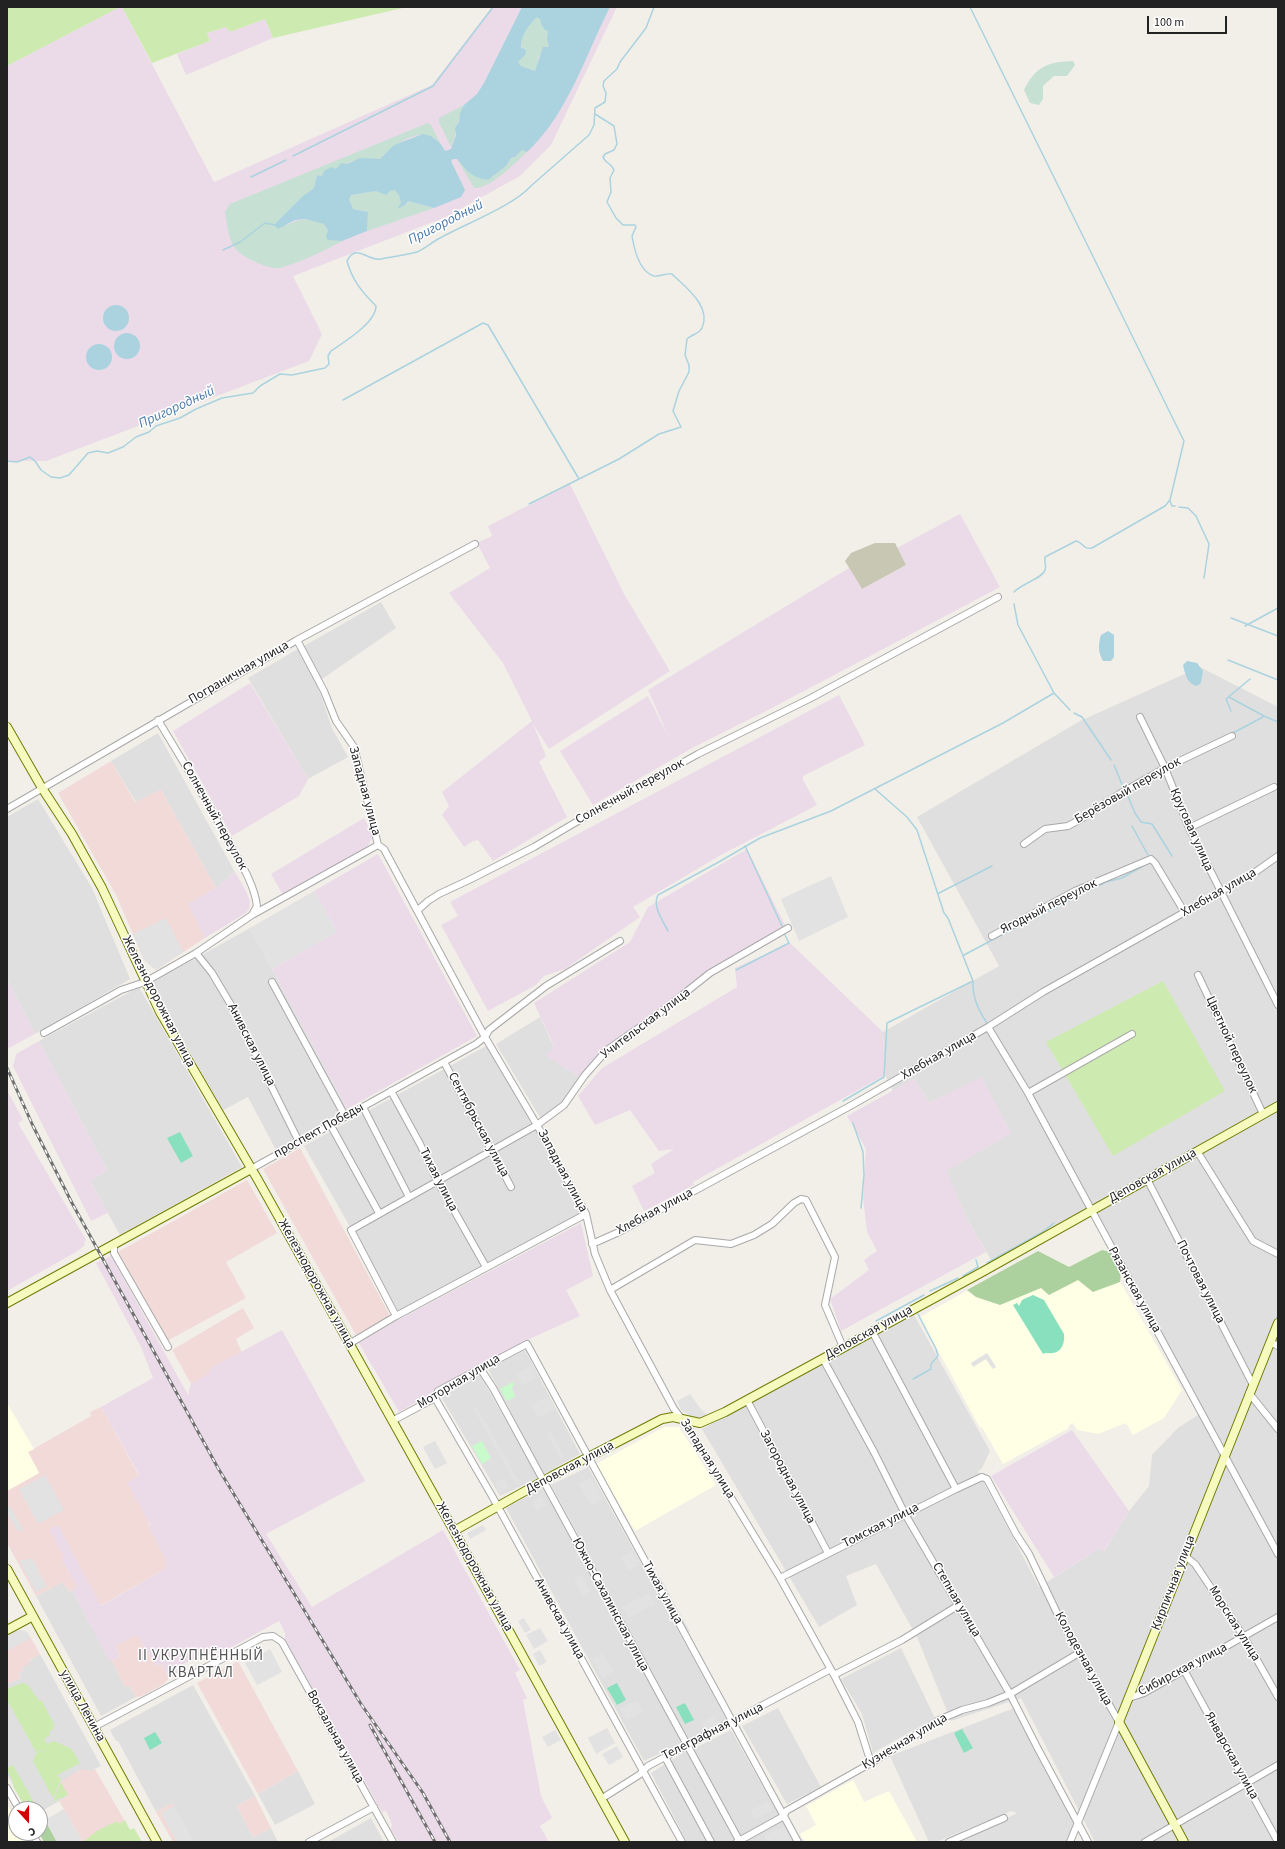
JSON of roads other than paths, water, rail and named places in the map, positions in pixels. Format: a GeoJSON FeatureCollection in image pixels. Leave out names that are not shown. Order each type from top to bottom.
{"type":"FeatureCollection","features":[{"type":"Feature","properties":{"kind":"main road","name":"Железнодорожная улица"},"geometry":{"type":"LineString","coordinates":[[7,727],[42,788],[72,834],[102,888],[145,982],[454,1531],[625,1842]]}},
{"type":"Feature","properties":{"kind":"main road","name":"Деповская улица"},"geometry":{"type":"LineString","coordinates":[[454,1531],[662,1419],[673,1417],[681,1418],[693,1423],[705,1422],[823,1359],[872,1330],[984,1271],[1090,1210],[1278,1106]]}},
{"type":"Feature","properties":{"kind":"main road","name":"проспект Победы"},"geometry":{"type":"LineString","coordinates":[[7,1303],[251,1168]]}},
{"type":"Feature","properties":{"kind":"main road","name":"Кирпичная улица"},"geometry":{"type":"LineString","coordinates":[[1119,1722],[1251,1389],[1274,1344],[1278,1323]]}},
{"type":"Feature","properties":{"kind":"main road","name":"улица Ленина"},"geometry":{"type":"LineString","coordinates":[[7,1569],[157,1842]]}},
{"type":"Feature","properties":{"kind":"main road"},"geometry":{"type":"LineString","coordinates":[[7,1630],[33,1616]]}},
{"type":"Feature","properties":{"kind":"main road","name":"Колодезная улица"},"geometry":{"type":"LineString","coordinates":[[1119,1722],[1184,1842]]}},
{"type":"Feature","properties":{"kind":"street","name":"Пограничная улица"},"geometry":{"type":"LineString","coordinates":[[7,809],[297,640],[475,544]]}},
{"type":"Feature","properties":{"kind":"street","name":"Солнечный переулок"},"geometry":{"type":"LineString","coordinates":[[418,910],[439,894],[534,848],[583,818],[698,754],[998,598]]}},
{"type":"Feature","properties":{"kind":"street","name":"Западная улица"},"geometry":{"type":"LineString","coordinates":[[297,640],[324,691],[336,721],[354,746],[378,845],[384,849],[418,910],[424,926],[485,1037],[537,1125],[586,1214],[592,1244],[601,1272],[629,1328],[681,1418],[688,1427],[780,1578],[829,1670],[834,1675],[858,1722],[871,1763]]}},
{"type":"Feature","properties":{"kind":"street","name":"Круговая улица"},"geometry":{"type":"LineString","coordinates":[[1140,717],[1165,768],[1189,828],[1220,893],[1278,1006]]}},
{"type":"Feature","properties":{"kind":"street","name":"Солнечный переулок"},"geometry":{"type":"LineString","coordinates":[[158,720],[209,805],[248,876],[256,897],[257,906],[252,915]]}},
{"type":"Feature","properties":{"kind":"street","name":"Берёзовый переулок"},"geometry":{"type":"LineString","coordinates":[[1024,844],[1046,829],[1068,826],[1121,792],[1165,768],[1232,736]]}},
{"type":"Feature","properties":{"kind":"street"},"geometry":{"type":"LineString","coordinates":[[1189,828],[1274,787]]}},
{"type":"Feature","properties":{"kind":"street"},"geometry":{"type":"LineString","coordinates":[[44,1033],[120,990],[145,982],[196,954],[252,915],[378,845]]}},
{"type":"Feature","properties":{"kind":"street","name":"Хлебная улица"},"geometry":{"type":"LineString","coordinates":[[592,1244],[618,1232],[852,1105],[988,1027],[1043,992],[1220,893],[1254,873],[1278,856]]}},
{"type":"Feature","properties":{"kind":"street","name":"Ягодный переулок"},"geometry":{"type":"LineString","coordinates":[[992,936],[1075,891],[1151,859],[1155,863],[1185,913]]}},
{"type":"Feature","properties":{"kind":"street","name":"Учительская улица"},"geometry":{"type":"LineString","coordinates":[[396,1316],[350,1230],[438,1182],[537,1125],[564,1105],[585,1075],[607,1050],[656,1016],[710,973],[788,928]]}},
{"type":"Feature","properties":{"kind":"street","name":"проспект Победы"},"geometry":{"type":"LineString","coordinates":[[251,1168],[391,1092],[485,1037],[489,1030],[546,986],[620,941]]}},
{"type":"Feature","properties":{"kind":"street","name":"Анивская улица"},"geometry":{"type":"LineString","coordinates":[[196,954],[212,973],[230,1005],[299,1142]]}},
{"type":"Feature","properties":{"kind":"street","name":"Цветной переулок"},"geometry":{"type":"LineString","coordinates":[[1198,975],[1263,1114]]}},
{"type":"Feature","properties":{"kind":"street"},"geometry":{"type":"LineString","coordinates":[[272,982],[345,1116]]}},
{"type":"Feature","properties":{"kind":"street","name":"Рязанская улица"},"geometry":{"type":"LineString","coordinates":[[988,1027],[1028,1093],[1090,1210],[1278,1554]]}},
{"type":"Feature","properties":{"kind":"street"},"geometry":{"type":"LineString","coordinates":[[1028,1093],[1132,1034]]}},
{"type":"Feature","properties":{"kind":"street","name":"Сентябрьская улица"},"geometry":{"type":"LineString","coordinates":[[444,1062],[511,1187]]}},
{"type":"Feature","properties":{"kind":"street","name":"Тихая улица"},"geometry":{"type":"LineString","coordinates":[[391,1092],[420,1144],[438,1182],[486,1267]]}},
{"type":"Feature","properties":{"kind":"street"},"geometry":{"type":"LineString","coordinates":[[363,1107],[409,1197]]}},
{"type":"Feature","properties":{"kind":"street"},"geometry":{"type":"LineString","coordinates":[[330,1124],[379,1213]]}},
{"type":"Feature","properties":{"kind":"street"},"geometry":{"type":"LineString","coordinates":[[1197,1151],[1253,1241],[1278,1254]]}},
{"type":"Feature","properties":{"kind":"street","name":"Почтовая улица"},"geometry":{"type":"LineString","coordinates":[[1147,1179],[1251,1389],[1278,1429]]}},
{"type":"Feature","properties":{"kind":"street"},"geometry":{"type":"LineString","coordinates":[[610,1290],[695,1240],[731,1244],[754,1235],[772,1224],[794,1203],[801,1199],[806,1200],[835,1257],[825,1305],[844,1347]]}},
{"type":"Feature","properties":{"kind":"street"},"geometry":{"type":"LineString","coordinates":[[349,1344],[396,1316],[586,1214]]}},
{"type":"Feature","properties":{"kind":"street"},"geometry":{"type":"LineString","coordinates":[[114,1244],[114,1253],[168,1347]]}},
{"type":"Feature","properties":{"kind":"street"},"geometry":{"type":"LineString","coordinates":[[872,1330],[956,1488]]}},
{"type":"Feature","properties":{"kind":"street","name":"Тихая улица"},"geometry":{"type":"LineString","coordinates":[[526,1344],[798,1842]]}},
{"type":"Feature","properties":{"kind":"street","name":"Моторная улица"},"geometry":{"type":"LineString","coordinates":[[392,1421],[435,1398],[438,1391],[526,1344]]}},
{"type":"Feature","properties":{"kind":"street","name":"Степная улица"},"geometry":{"type":"LineString","coordinates":[[823,1359],[874,1452],[905,1514],[1010,1694],[1036,1747],[1088,1842]]}},
{"type":"Feature","properties":{"kind":"street","name":"Южно-Сахалинская улица"},"geometry":{"type":"LineString","coordinates":[[480,1368],[493,1388],[739,1842]]}},
{"type":"Feature","properties":{"kind":"street","name":"Анивская улица"},"geometry":{"type":"LineString","coordinates":[[435,1398],[498,1507],[682,1842]]}},
{"type":"Feature","properties":{"kind":"street","name":"Загородная улица"},"geometry":{"type":"LineString","coordinates":[[747,1400],[828,1553]]}},
{"type":"Feature","properties":{"kind":"street","name":"Томская улица"},"geometry":{"type":"LineString","coordinates":[[780,1578],[956,1488],[982,1477]]}},
{"type":"Feature","properties":{"kind":"street","name":"Колодезная улица"},"geometry":{"type":"LineString","coordinates":[[982,1477],[987,1479],[1016,1534],[1029,1554],[1055,1609],[1119,1722]]}},
{"type":"Feature","properties":{"kind":"street","name":"Морская улица"},"geometry":{"type":"LineString","coordinates":[[1185,1556],[1195,1564],[1244,1637],[1278,1697]]}},
{"type":"Feature","properties":{"kind":"street"},"geometry":{"type":"LineString","coordinates":[[834,1675],[902,1640],[959,1606]]}},
{"type":"Feature","properties":{"kind":"street","name":"Сибирская улица"},"geometry":{"type":"LineString","coordinates":[[1129,1698],[1144,1693],[1278,1618]]}},
{"type":"Feature","properties":{"kind":"street","name":"Вокзальная улица"},"geometry":{"type":"LineString","coordinates":[[94,1726],[263,1637],[273,1636],[282,1642],[393,1842]]}},
{"type":"Feature","properties":{"kind":"street","name":"Кузнечная улица"},"geometry":{"type":"LineString","coordinates":[[739,1842],[784,1816],[786,1811],[871,1763],[941,1720],[962,1710],[988,1703],[1010,1694],[1079,1652]]}},
{"type":"Feature","properties":{"kind":"street","name":"Телеграфная улица"},"geometry":{"type":"LineString","coordinates":[[600,1799],[665,1757],[829,1670]]}},
{"type":"Feature","properties":{"kind":"street","name":"Январская улица"},"geometry":{"type":"LineString","coordinates":[[1184,1670],[1278,1842]]}},
{"type":"Feature","properties":{"kind":"street","name":"Кирпичная улица"},"geometry":{"type":"LineString","coordinates":[[1070,1842],[1119,1722]]}},
{"type":"Feature","properties":{"kind":"street"},"geometry":{"type":"LineString","coordinates":[[665,1757],[711,1842]]}},
{"type":"Feature","properties":{"kind":"street"},"geometry":{"type":"LineString","coordinates":[[1145,1842],[1278,1765]]}},
{"type":"Feature","properties":{"kind":"street"},"geometry":{"type":"LineString","coordinates":[[7,1788],[14,1801]]}},
{"type":"Feature","properties":{"kind":"street"},"geometry":{"type":"LineString","coordinates":[[309,1842],[374,1807]]}},
{"type":"Feature","properties":{"kind":"street"},"geometry":{"type":"LineString","coordinates":[[949,1842],[1004,1818]]}},
{"type":"Feature","properties":{"kind":"water"},"geometry":{"type":"Polygon","coordinates":[[[522,7],[610,7],[574,84],[554,120],[527,152],[522,150],[515,157],[511,158],[506,166],[488,180],[474,176],[457,159],[453,159],[451,161],[465,190],[461,197],[434,208],[408,201],[405,205],[397,209],[401,203],[399,195],[395,190],[390,191],[386,195],[376,191],[351,195],[349,199],[353,209],[368,212],[367,231],[342,241],[328,240],[326,237],[328,230],[324,224],[305,219],[295,220],[278,229],[274,225],[303,196],[314,188],[317,175],[322,176],[324,171],[331,167],[336,169],[341,163],[347,164],[360,158],[380,159],[394,145],[423,134],[431,136],[440,143],[445,151],[451,149],[456,135],[455,128],[459,122],[460,113],[464,105],[477,94],[522,7]],[[537,17],[526,31],[522,39],[521,48],[525,49],[526,52],[518,62],[521,66],[535,71],[543,47],[549,47],[547,39],[548,31],[545,30],[541,24],[540,19],[537,17]]]}},
{"type":"Feature","properties":{"kind":"water"},"geometry":{"type":"Polygon","coordinates":[[[116,305],[125,309],[129,318],[125,327],[116,331],[107,327],[103,318],[107,309],[116,305]]]}},
{"type":"Feature","properties":{"kind":"water"},"geometry":{"type":"Polygon","coordinates":[[[127,333],[136,337],[140,346],[136,355],[127,359],[118,355],[114,346],[118,337],[127,333]]]}},
{"type":"Feature","properties":{"kind":"water"},"geometry":{"type":"Polygon","coordinates":[[[99,344],[108,348],[112,357],[108,366],[99,370],[90,366],[86,357],[90,348],[99,344]]]}},
{"type":"Feature","properties":{"kind":"water"},"geometry":{"type":"Polygon","coordinates":[[[1108,631],[1114,635],[1114,657],[1111,661],[1103,661],[1099,651],[1099,642],[1101,635],[1108,631]]]}},
{"type":"Feature","properties":{"kind":"water"},"geometry":{"type":"Polygon","coordinates":[[[1187,661],[1197,663],[1203,671],[1201,683],[1197,686],[1189,681],[1186,675],[1183,665],[1187,661]]]}},
{"type":"Feature","properties":{"kind":"waterway"},"geometry":{"type":"LineString","coordinates":[[293,156],[433,86],[493,7]]}},
{"type":"Feature","properties":{"kind":"waterway","name":"Пригородный"},"geometry":{"type":"LineString","coordinates":[[7,461],[17,462],[30,457],[35,461],[41,470],[51,477],[60,478],[69,475],[88,453],[97,451],[108,453],[123,447],[136,437],[149,432],[156,426],[180,418],[196,409],[222,398],[253,393],[260,386],[280,374],[292,375],[325,368],[329,364],[328,356],[331,351],[358,332],[371,319],[375,312],[376,306],[362,291],[349,268],[347,261],[351,256],[354,253],[358,253],[371,258],[381,259],[417,252],[451,232],[489,214],[523,193],[589,135],[594,125],[595,108],[605,102],[606,93],[603,86],[604,81],[617,69],[620,62],[646,28],[654,7]]}},
{"type":"Feature","properties":{"kind":"waterway"},"geometry":{"type":"LineString","coordinates":[[970,7],[1184,441],[1170,500],[1165,506],[1092,548],[1087,548],[1076,541],[1045,557],[1046,567],[1043,573],[1014,592]]}},
{"type":"Feature","properties":{"kind":"waterway"},"geometry":{"type":"LineString","coordinates":[[529,504],[619,459],[659,434],[681,427],[673,411],[679,391],[689,372],[689,365],[685,355],[687,339],[701,330],[704,320],[703,312],[696,298],[672,274],[654,276],[645,270],[638,259],[633,241],[632,236],[636,227],[635,225],[623,225],[616,218],[607,202],[611,192],[610,178],[614,170],[603,157],[605,154],[614,150],[617,144],[614,126],[595,114]]}},
{"type":"Feature","properties":{"kind":"waterway"},"geometry":{"type":"LineString","coordinates":[[251,177],[286,160]]}},
{"type":"Feature","properties":{"kind":"waterway"},"geometry":{"type":"LineString","coordinates":[[223,250],[240,242],[265,223],[275,225]]}},
{"type":"Feature","properties":{"kind":"waterway"},"geometry":{"type":"LineString","coordinates":[[343,400],[483,323],[488,325],[579,479]]}},
{"type":"Feature","properties":{"kind":"waterway"},"geometry":{"type":"LineString","coordinates":[[1170,501],[1172,506],[1175,506]]}},
{"type":"Feature","properties":{"kind":"waterway"},"geometry":{"type":"LineString","coordinates":[[1179,507],[1188,508],[1196,516],[1209,544],[1204,578]]}},
{"type":"Feature","properties":{"kind":"waterway"},"geometry":{"type":"LineString","coordinates":[[668,931],[657,909],[656,904],[658,895],[760,838],[831,811],[1003,723],[1054,693],[1018,625],[1014,604]]}},
{"type":"Feature","properties":{"kind":"waterway"},"geometry":{"type":"LineString","coordinates":[[1245,626],[1278,608]]}},
{"type":"Feature","properties":{"kind":"waterway"},"geometry":{"type":"LineString","coordinates":[[1231,618],[1278,636]]}},
{"type":"Feature","properties":{"kind":"waterway"},"geometry":{"type":"LineString","coordinates":[[1228,660],[1278,680]]}},
{"type":"Feature","properties":{"kind":"waterway"},"geometry":{"type":"LineString","coordinates":[[1231,711],[1226,699],[1250,679]]}},
{"type":"Feature","properties":{"kind":"waterway"},"geometry":{"type":"LineString","coordinates":[[1054,693],[1070,710]]}},
{"type":"Feature","properties":{"kind":"waterway"},"geometry":{"type":"LineString","coordinates":[[1229,697],[1278,722]]}},
{"type":"Feature","properties":{"kind":"waterway"},"geometry":{"type":"LineString","coordinates":[[1074,713],[1082,717],[1111,760]]}},
{"type":"Feature","properties":{"kind":"waterway"},"geometry":{"type":"LineString","coordinates":[[1231,734],[1263,717]]}},
{"type":"Feature","properties":{"kind":"waterway"},"geometry":{"type":"LineString","coordinates":[[1114,765],[1124,789]]}},
{"type":"Feature","properties":{"kind":"waterway"},"geometry":{"type":"LineString","coordinates":[[843,1101],[884,1077],[887,1023],[973,981],[948,918],[944,913],[917,830],[907,817],[875,789]]}},
{"type":"Feature","properties":{"kind":"waterway"},"geometry":{"type":"LineString","coordinates":[[1127,794],[1135,813],[1141,822],[1152,824],[1172,856]]}},
{"type":"Feature","properties":{"kind":"waterway"},"geometry":{"type":"LineString","coordinates":[[1132,826],[1148,855]]}},
{"type":"Feature","properties":{"kind":"waterway"},"geometry":{"type":"LineString","coordinates":[[745,846],[782,926]]}},
{"type":"Feature","properties":{"kind":"waterway"},"geometry":{"type":"LineString","coordinates":[[939,893],[992,866]]}},
{"type":"Feature","properties":{"kind":"waterway"},"geometry":{"type":"LineString","coordinates":[[1090,890],[1106,882],[1122,878],[1143,866]]}},
{"type":"Feature","properties":{"kind":"waterway"},"geometry":{"type":"LineString","coordinates":[[1049,911],[1084,893]]}},
{"type":"Feature","properties":{"kind":"waterway"},"geometry":{"type":"LineString","coordinates":[[1032,919],[1044,914]]}},
{"type":"Feature","properties":{"kind":"waterway"},"geometry":{"type":"LineString","coordinates":[[964,955],[1026,922]]}},
{"type":"Feature","properties":{"kind":"waterway"},"geometry":{"type":"LineString","coordinates":[[736,970],[789,943],[785,935]]}},
{"type":"Feature","properties":{"kind":"waterway"},"geometry":{"type":"LineString","coordinates":[[973,981],[976,1003],[987,1023]]}},
{"type":"Feature","properties":{"kind":"waterway"},"geometry":{"type":"LineString","coordinates":[[853,1123],[863,1152],[864,1175],[861,1208]]}},
{"type":"Feature","properties":{"kind":"waterway"},"geometry":{"type":"LineString","coordinates":[[987,1263],[1041,1233],[1054,1223]]}},
{"type":"Feature","properties":{"kind":"waterway"},"geometry":{"type":"LineString","coordinates":[[963,1276],[978,1267],[976,1260]]}},
{"type":"Feature","properties":{"kind":"waterway"},"geometry":{"type":"LineString","coordinates":[[930,1291],[958,1278]]}},
{"type":"Feature","properties":{"kind":"waterway"},"geometry":{"type":"LineString","coordinates":[[876,1321],[924,1295]]}},
{"type":"Feature","properties":{"kind":"waterway"},"geometry":{"type":"LineString","coordinates":[[913,1379],[931,1369],[931,1364],[938,1356],[936,1349],[918,1314]]}},
{"type":"Feature","properties":{"kind":"waterway"},"geometry":{"type":"LineString","coordinates":[[1275,1322],[1278,1315]]}},
{"type":"Feature","properties":{"kind":"railway"},"geometry":{"type":"LineString","coordinates":[[7,1068],[33,1126],[72,1203],[218,1468],[361,1704],[423,1793],[450,1842]]}},
{"type":"Feature","properties":{"kind":"railway"},"geometry":{"type":"LineString","coordinates":[[370,1725],[435,1842]]}},
{"type":"Feature","properties":{"kind":"district","name":"II УКРУПНЁННЫЙ КВАРТАЛ"},"geometry":{"type":"Point","coordinates":[201,1666]}}]}
